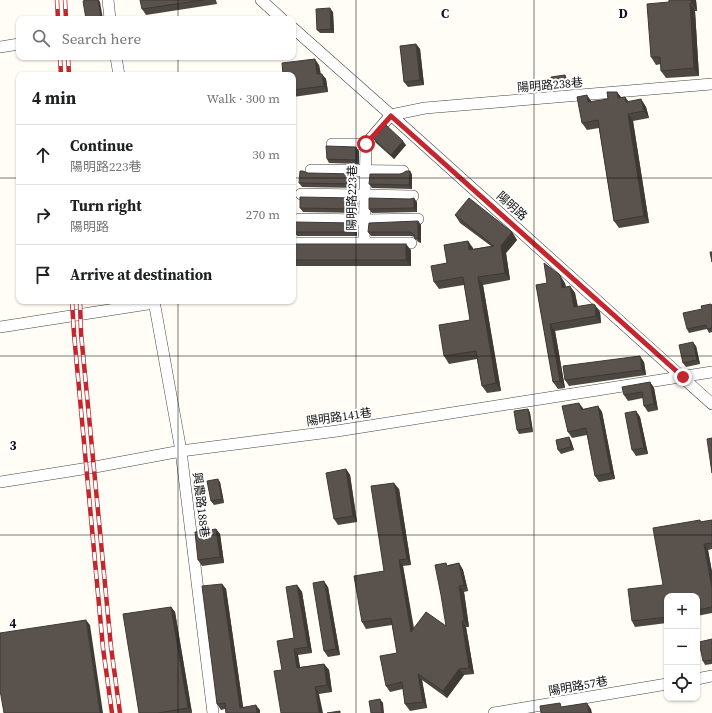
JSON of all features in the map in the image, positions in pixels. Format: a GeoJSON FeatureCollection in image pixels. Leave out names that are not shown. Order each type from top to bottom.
{"type":"FeatureCollection","features":[{"type":"Feature","properties":{"kind":"street"},"geometry":{"type":"LineString","coordinates":[[108,0],[110,16]]}},
{"type":"Feature","properties":{"kind":"street"},"geometry":{"type":"LineString","coordinates":[[261,0],[279,16]]}},
{"type":"Feature","properties":{"kind":"street","name":"陽明路"},"geometry":{"type":"LineString","coordinates":[[296,31],[712,404]]}},
{"type":"Feature","properties":{"kind":"street"},"geometry":{"type":"LineString","coordinates":[[0,47],[16,44]]}},
{"type":"Feature","properties":{"kind":"street"},"geometry":{"type":"LineString","coordinates":[[116,60],[118,72]]}},
{"type":"Feature","properties":{"kind":"street","name":"陽明路238巷"},"geometry":{"type":"LineString","coordinates":[[391,116],[425,108],[712,84]]}},
{"type":"Feature","properties":{"kind":"street"},"geometry":{"type":"LineString","coordinates":[[332,144],[366,144],[391,116]]}},
{"type":"Feature","properties":{"kind":"street","name":"陽明路223巷"},"geometry":{"type":"LineString","coordinates":[[364,243],[366,144]]}},
{"type":"Feature","properties":{"kind":"street"},"geometry":{"type":"LineString","coordinates":[[311,170],[403,171]]}},
{"type":"Feature","properties":{"kind":"street"},"geometry":{"type":"LineString","coordinates":[[301,194],[413,196]]}},
{"type":"Feature","properties":{"kind":"street"},"geometry":{"type":"LineString","coordinates":[[299,219],[418,219]]}},
{"type":"Feature","properties":{"kind":"street"},"geometry":{"type":"LineString","coordinates":[[296,243],[411,243]]}},
{"type":"Feature","properties":{"kind":"street"},"geometry":{"type":"LineString","coordinates":[[0,327],[142,304]]}},
{"type":"Feature","properties":{"kind":"street","name":"興農路188巷"},"geometry":{"type":"LineString","coordinates":[[154,304],[181,451],[214,713]]}},
{"type":"Feature","properties":{"kind":"street","name":"陽明路141巷"},"geometry":{"type":"LineString","coordinates":[[0,482],[95,467],[181,451],[337,431],[712,372]]}},
{"type":"Feature","properties":{"kind":"street"},"geometry":{"type":"LineString","coordinates":[[700,678],[712,676]]}},
{"type":"Feature","properties":{"kind":"street","name":"陽明路57巷"},"geometry":{"type":"LineString","coordinates":[[494,713],[664,685]]}},
{"type":"Feature","properties":{"kind":"building"},"geometry":{"type":"Polygon","coordinates":[[[98,0],[101,16],[86,16],[83,1],[98,0]]]}},
{"type":"Feature","properties":{"kind":"building"},"geometry":{"type":"Polygon","coordinates":[[[140,0],[203,0],[142,9],[140,0]]]}},
{"type":"Feature","properties":{"kind":"building"},"geometry":{"type":"Polygon","coordinates":[[[669,0],[691,0],[694,68],[661,71],[660,57],[651,57],[647,4],[669,2],[669,0]]]}},
{"type":"Feature","properties":{"kind":"building"},"geometry":{"type":"Polygon","coordinates":[[[330,8],[331,29],[317,30],[316,9],[330,8]]]}},
{"type":"Feature","properties":{"kind":"building"},"geometry":{"type":"Polygon","coordinates":[[[416,44],[420,80],[404,82],[400,46],[416,44]]]}},
{"type":"Feature","properties":{"kind":"building"},"geometry":{"type":"Polygon","coordinates":[[[315,59],[317,74],[322,74],[324,86],[296,90],[296,72],[283,72],[282,63],[315,59]]]}},
{"type":"Feature","properties":{"kind":"building"},"geometry":{"type":"Polygon","coordinates":[[[565,75],[566,85],[552,86],[551,77],[565,75]]]}},
{"type":"Feature","properties":{"kind":"building"},"geometry":{"type":"Polygon","coordinates":[[[607,92],[617,92],[618,98],[625,97],[626,102],[641,99],[644,111],[628,114],[644,216],[614,221],[598,120],[582,123],[577,97],[587,95],[588,102],[608,99],[607,92]]]}},
{"type":"Feature","properties":{"kind":"building"},"geometry":{"type":"Polygon","coordinates":[[[386,125],[403,141],[391,155],[374,139],[386,125]]]}},
{"type":"Feature","properties":{"kind":"building"},"geometry":{"type":"Polygon","coordinates":[[[326,146],[356,147],[356,160],[327,159],[326,146]]]}},
{"type":"Feature","properties":{"kind":"building"},"geometry":{"type":"Polygon","coordinates":[[[300,171],[308,173],[356,174],[355,184],[299,183],[300,171]]]}},
{"type":"Feature","properties":{"kind":"building"},"geometry":{"type":"Polygon","coordinates":[[[410,171],[409,185],[369,184],[370,174],[400,174],[410,171]]]}},
{"type":"Feature","properties":{"kind":"building"},"geometry":{"type":"Polygon","coordinates":[[[300,197],[355,198],[355,209],[300,208],[300,197]]]}},
{"type":"Feature","properties":{"kind":"building"},"geometry":{"type":"Polygon","coordinates":[[[369,198],[414,198],[414,208],[369,209],[369,198]]]}},
{"type":"Feature","properties":{"kind":"building"},"geometry":{"type":"Polygon","coordinates":[[[469,198],[512,232],[501,246],[505,273],[478,277],[496,383],[482,386],[476,351],[444,356],[439,325],[470,320],[463,277],[434,282],[431,266],[447,263],[444,245],[468,241],[469,250],[494,246],[455,215],[469,198]]]}},
{"type":"Feature","properties":{"kind":"building"},"geometry":{"type":"Polygon","coordinates":[[[418,221],[418,239],[415,239],[414,235],[409,232],[368,232],[369,223],[418,221]]]}},
{"type":"Feature","properties":{"kind":"building"},"geometry":{"type":"Polygon","coordinates":[[[296,222],[355,223],[354,232],[296,232],[296,222]]]}},
{"type":"Feature","properties":{"kind":"building"},"geometry":{"type":"Polygon","coordinates":[[[296,244],[406,244],[406,260],[296,260],[296,244]]]}},
{"type":"Feature","properties":{"kind":"building"},"geometry":{"type":"Polygon","coordinates":[[[544,263],[560,275],[562,288],[570,286],[574,307],[593,304],[595,305],[596,316],[550,324],[560,381],[553,382],[536,285],[547,283],[544,263]]]}},
{"type":"Feature","properties":{"kind":"building"},"geometry":{"type":"Polygon","coordinates":[[[711,304],[712,328],[707,329],[706,325],[687,329],[683,313],[702,309],[701,306],[711,304]]]}},
{"type":"Feature","properties":{"kind":"building"},"geometry":{"type":"Polygon","coordinates":[[[693,342],[697,360],[683,363],[679,345],[693,342]]]}},
{"type":"Feature","properties":{"kind":"building"},"geometry":{"type":"Polygon","coordinates":[[[640,356],[642,370],[565,380],[563,366],[640,356]]]}},
{"type":"Feature","properties":{"kind":"building"},"geometry":{"type":"Polygon","coordinates":[[[650,382],[654,404],[644,406],[642,392],[624,395],[622,387],[650,382]]]}},
{"type":"Feature","properties":{"kind":"building"},"geometry":{"type":"Polygon","coordinates":[[[579,403],[581,410],[598,406],[611,473],[595,476],[586,428],[568,432],[562,406],[579,403]]]}},
{"type":"Feature","properties":{"kind":"building"},"geometry":{"type":"Polygon","coordinates":[[[528,409],[531,428],[517,430],[514,411],[528,409]]]}},
{"type":"Feature","properties":{"kind":"building"},"geometry":{"type":"Polygon","coordinates":[[[636,411],[644,448],[632,450],[625,413],[636,411]]]}},
{"type":"Feature","properties":{"kind":"building"},"geometry":{"type":"Polygon","coordinates":[[[569,437],[571,447],[558,450],[556,440],[569,437]]]}},
{"type":"Feature","properties":{"kind":"building"},"geometry":{"type":"Polygon","coordinates":[[[712,438],[712,473],[707,439],[712,438]]]}},
{"type":"Feature","properties":{"kind":"building"},"geometry":{"type":"Polygon","coordinates":[[[346,469],[353,516],[334,519],[326,473],[346,469]]]}},
{"type":"Feature","properties":{"kind":"building"},"geometry":{"type":"Polygon","coordinates":[[[218,479],[222,499],[211,501],[207,481],[218,479]]]}},
{"type":"Feature","properties":{"kind":"building"},"geometry":{"type":"Polygon","coordinates":[[[394,483],[407,559],[399,560],[411,632],[426,612],[446,626],[435,565],[446,563],[447,566],[459,563],[464,585],[459,586],[464,620],[462,621],[469,668],[459,669],[443,691],[418,674],[423,702],[405,704],[402,682],[386,686],[380,656],[397,653],[391,618],[362,622],[354,576],[384,571],[371,486],[394,483]]]}},
{"type":"Feature","properties":{"kind":"building"},"geometry":{"type":"Polygon","coordinates":[[[700,520],[700,522],[712,520],[712,543],[704,544],[712,588],[712,607],[700,609],[700,593],[664,593],[664,617],[632,621],[628,589],[663,585],[653,528],[700,520]]]}},
{"type":"Feature","properties":{"kind":"building"},"geometry":{"type":"Polygon","coordinates":[[[216,529],[220,557],[198,560],[195,532],[216,529]]]}},
{"type":"Feature","properties":{"kind":"building"},"geometry":{"type":"Polygon","coordinates":[[[324,581],[336,649],[324,651],[313,583],[324,581]]]}},
{"type":"Feature","properties":{"kind":"building"},"geometry":{"type":"Polygon","coordinates":[[[222,584],[240,708],[256,705],[257,713],[226,713],[225,703],[217,704],[202,586],[222,584]]]}},
{"type":"Feature","properties":{"kind":"building"},"geometry":{"type":"Polygon","coordinates":[[[297,585],[308,647],[294,649],[297,668],[324,664],[327,685],[315,687],[319,713],[281,713],[274,671],[282,670],[277,641],[294,638],[286,587],[297,585]]]}},
{"type":"Feature","properties":{"kind":"building"},"geometry":{"type":"Polygon","coordinates":[[[171,607],[188,708],[158,713],[139,713],[123,614],[171,607]]]}},
{"type":"Feature","properties":{"kind":"building"},"geometry":{"type":"Polygon","coordinates":[[[86,620],[100,713],[4,713],[0,690],[0,633],[86,620]]]}},
{"type":"Feature","properties":{"kind":"building"},"geometry":{"type":"Polygon","coordinates":[[[712,639],[712,660],[703,661],[700,642],[712,639]]]}},
{"type":"Feature","properties":{"kind":"building"},"geometry":{"type":"Polygon","coordinates":[[[380,699],[382,713],[371,713],[369,701],[380,699]]]}},
{"type":"Feature","properties":{"kind":"building"},"geometry":{"type":"Polygon","coordinates":[[[560,703],[561,707],[587,703],[589,713],[541,713],[540,706],[560,703]]]}},
{"type":"Feature","properties":{"kind":"building"},"geometry":{"type":"Polygon","coordinates":[[[340,711],[340,713],[327,713],[340,711]]]}},
{"type":"Feature","properties":{"kind":"railway"},"geometry":{"type":"LineString","coordinates":[[57,0],[58,16]]}},
{"type":"Feature","properties":{"kind":"railway"},"geometry":{"type":"LineString","coordinates":[[65,0],[66,16]]}},
{"type":"Feature","properties":{"kind":"railway"},"geometry":{"type":"LineString","coordinates":[[60,60],[61,72]]}},
{"type":"Feature","properties":{"kind":"railway"},"geometry":{"type":"LineString","coordinates":[[68,60],[69,72]]}},
{"type":"Feature","properties":{"kind":"railway"},"geometry":{"type":"LineString","coordinates":[[72,304],[103,648],[112,713]]}},
{"type":"Feature","properties":{"kind":"railway"},"geometry":{"type":"LineString","coordinates":[[80,304],[81,333],[111,647],[120,713]]}},
{"type":"Feature","properties":{"kind":"route"},"geometry":{"type":"LineString","coordinates":[[366,144],[391,116],[683,377]]}}]}
